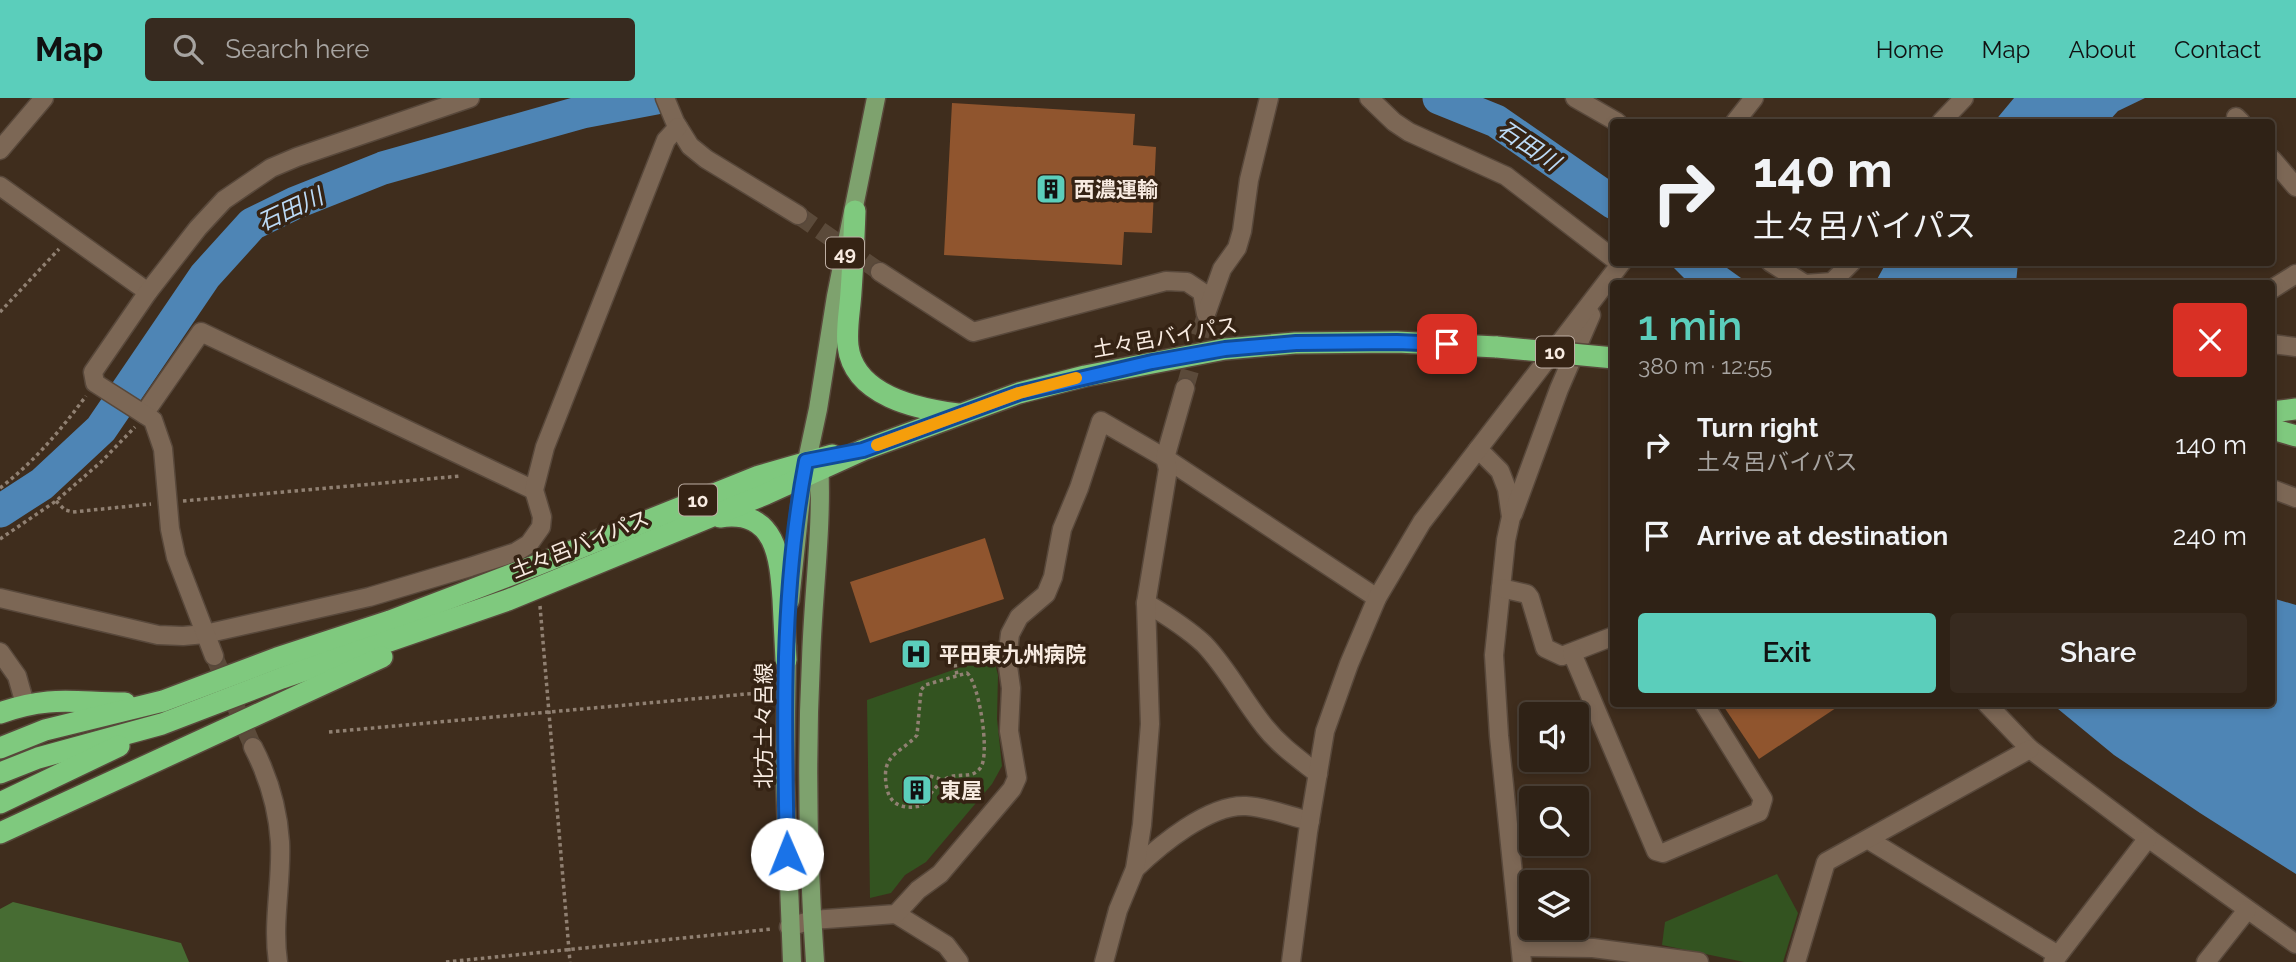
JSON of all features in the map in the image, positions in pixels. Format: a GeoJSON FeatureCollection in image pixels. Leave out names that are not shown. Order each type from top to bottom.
{"type":"FeatureCollection","features":[{"type":"Feature","properties":{"kind":"highway"},"geometry":{"type":"LineString","coordinates":[[855,211],[848,330],[851,360],[869,384],[886,394],[913,405],[958,414]]}},
{"type":"Feature","properties":{"kind":"highway","name":"土々呂バイパス"},"geometry":{"type":"LineString","coordinates":[[508,600],[709,519],[812,467],[1019,393],[1085,376],[1225,349],[1296,343],[1371,342],[1497,346],[1610,358]]}},
{"type":"Feature","properties":{"kind":"highway"},"geometry":{"type":"LineString","coordinates":[[2275,412],[2296,409]]}},
{"type":"Feature","properties":{"kind":"highway"},"geometry":{"type":"LineString","coordinates":[[2275,421],[2296,423]]}},
{"type":"Feature","properties":{"kind":"highway"},"geometry":{"type":"LineString","coordinates":[[2275,430],[2296,436]]}},
{"type":"Feature","properties":{"kind":"highway","name":"土々呂バイパス"},"geometry":{"type":"LineString","coordinates":[[163,701],[277,658],[390,621],[759,476],[812,467]]}},
{"type":"Feature","properties":{"kind":"highway"},"geometry":{"type":"LineString","coordinates":[[709,519],[742,517],[754,521],[772,538],[781,565],[786,660]]}},
{"type":"Feature","properties":{"kind":"highway"},"geometry":{"type":"LineString","coordinates":[[0,803],[162,724],[270,682],[508,600]]}},
{"type":"Feature","properties":{"kind":"highway"},"geometry":{"type":"LineString","coordinates":[[0,833],[508,600]]}},
{"type":"Feature","properties":{"kind":"highway"},"geometry":{"type":"LineString","coordinates":[[0,713],[25,704],[46,701],[163,701]]}},
{"type":"Feature","properties":{"kind":"highway"},"geometry":{"type":"LineString","coordinates":[[0,748],[44,730],[163,701]]}},
{"type":"Feature","properties":{"kind":"highway"},"geometry":{"type":"LineString","coordinates":[[0,773],[38,758],[162,724]]}},
{"type":"Feature","properties":{"kind":"main road","name":"北方土々呂線"},"geometry":{"type":"LineString","coordinates":[[792,962],[785,691],[797,517],[812,467],[818,409],[836,296],[876,98]]}},
{"type":"Feature","properties":{"kind":"main road","name":"北方土々呂線"},"geometry":{"type":"LineString","coordinates":[[812,467],[820,520],[810,660],[809,781],[815,962]]}},
{"type":"Feature","properties":{"kind":"street"},"geometry":{"type":"LineString","coordinates":[[0,150],[44,98]]}},
{"type":"Feature","properties":{"kind":"street"},"geometry":{"type":"LineString","coordinates":[[214,656],[176,557],[163,449],[153,420],[97,385],[93,372],[148,292],[198,228],[224,200],[271,168],[470,98]]}},
{"type":"Feature","properties":{"kind":"street"},"geometry":{"type":"LineString","coordinates":[[665,98],[690,146],[706,159],[798,215]]}},
{"type":"Feature","properties":{"kind":"street"},"geometry":{"type":"LineString","coordinates":[[880,272],[973,332],[1166,281],[1186,282],[1202,292],[1206,314],[1222,269],[1237,248],[1242,231],[1249,180],[1269,98]]}},
{"type":"Feature","properties":{"kind":"street"},"geometry":{"type":"LineString","coordinates":[[1369,98],[1409,132],[1506,176],[1610,255]]}},
{"type":"Feature","properties":{"kind":"street"},"geometry":{"type":"LineString","coordinates":[[1575,98],[1612,119]]}},
{"type":"Feature","properties":{"kind":"street"},"geometry":{"type":"LineString","coordinates":[[1737,119],[1754,98]]}},
{"type":"Feature","properties":{"kind":"street"},"geometry":{"type":"LineString","coordinates":[[1944,119],[1964,98]]}},
{"type":"Feature","properties":{"kind":"street"},"geometry":{"type":"LineString","coordinates":[[0,598],[158,635],[205,634],[369,597],[516,552],[529,544],[541,527],[542,517],[534,490],[545,447],[666,140],[677,125]]}},
{"type":"Feature","properties":{"kind":"street"},"geometry":{"type":"LineString","coordinates":[[2275,162],[2296,187]]}},
{"type":"Feature","properties":{"kind":"street"},"geometry":{"type":"LineString","coordinates":[[0,186],[148,292]]}},
{"type":"Feature","properties":{"kind":"street"},"geometry":{"type":"LineString","coordinates":[[1617,266],[1601,293],[1559,389],[1511,517],[1501,588],[1494,655],[1499,736],[1522,955],[1593,948],[1699,962]]}},
{"type":"Feature","properties":{"kind":"street"},"geometry":{"type":"LineString","coordinates":[[1776,266],[1799,280]]}},
{"type":"Feature","properties":{"kind":"street"},"geometry":{"type":"LineString","coordinates":[[1834,280],[1848,266]]}},
{"type":"Feature","properties":{"kind":"street"},"geometry":{"type":"LineString","coordinates":[[2275,287],[2296,274]]}},
{"type":"Feature","properties":{"kind":"street"},"geometry":{"type":"LineString","coordinates":[[1291,962],[1325,731],[1377,598],[1422,522],[1601,293]]}},
{"type":"Feature","properties":{"kind":"street"},"geometry":{"type":"LineString","coordinates":[[142,412],[201,332],[534,490]]}},
{"type":"Feature","properties":{"kind":"street"},"geometry":{"type":"LineString","coordinates":[[2275,344],[2296,347]]}},
{"type":"Feature","properties":{"kind":"street"},"geometry":{"type":"LineString","coordinates":[[1104,962],[1118,910],[1135,869],[1142,825],[1150,724],[1146,603],[1168,469],[1165,458],[1185,388]]}},
{"type":"Feature","properties":{"kind":"street"},"geometry":{"type":"LineString","coordinates":[[896,914],[918,890],[940,874],[1012,789],[1017,778],[1009,731],[1011,688],[1007,659],[1010,634],[1020,617],[1046,594],[1053,577],[1062,529],[1101,421],[1165,458],[1377,598]]}},
{"type":"Feature","properties":{"kind":"street"},"geometry":{"type":"LineString","coordinates":[[1478,449],[1500,471],[1507,489],[1511,517]]}},
{"type":"Feature","properties":{"kind":"street"},"geometry":{"type":"LineString","coordinates":[[2275,490],[2296,498]]}},
{"type":"Feature","properties":{"kind":"street"},"geometry":{"type":"LineString","coordinates":[[1501,588],[1527,594],[1530,598],[1545,649],[1562,656],[1610,638]]}},
{"type":"Feature","properties":{"kind":"street"},"geometry":{"type":"LineString","coordinates":[[1146,603],[1175,621],[1203,644],[1223,667],[1265,727],[1285,749],[1318,774]]}},
{"type":"Feature","properties":{"kind":"street"},"geometry":{"type":"LineString","coordinates":[[0,652],[17,676],[25,704]]}},
{"type":"Feature","properties":{"kind":"street"},"geometry":{"type":"LineString","coordinates":[[1572,653],[1656,850],[1663,853],[1759,812],[1763,799],[1706,707]]}},
{"type":"Feature","properties":{"kind":"street"},"geometry":{"type":"LineString","coordinates":[[1990,707],[2030,749],[2247,911],[2296,944]]}},
{"type":"Feature","properties":{"kind":"street"},"geometry":{"type":"LineString","coordinates":[[253,747],[273,796],[280,842],[275,941],[278,962]]}},
{"type":"Feature","properties":{"kind":"street"},"geometry":{"type":"LineString","coordinates":[[1796,962],[1826,862],[2030,749]]}},
{"type":"Feature","properties":{"kind":"street"},"geometry":{"type":"LineString","coordinates":[[1135,869],[1179,831],[1227,809],[1245,806],[1310,821]]}},
{"type":"Feature","properties":{"kind":"street"},"geometry":{"type":"LineString","coordinates":[[1869,840],[2055,959],[2148,838]]}},
{"type":"Feature","properties":{"kind":"street"},"geometry":{"type":"LineString","coordinates":[[2206,962],[2247,911]]}},
{"type":"Feature","properties":{"kind":"street"},"geometry":{"type":"LineString","coordinates":[[789,927],[812,920],[896,914],[946,945],[959,962]]}},
{"type":"Feature","properties":{"kind":"path"},"geometry":{"type":"LineString","coordinates":[[0,312],[71,238]]}},
{"type":"Feature","properties":{"kind":"path"},"geometry":{"type":"LineString","coordinates":[[0,488],[26,468],[97,385]]}},
{"type":"Feature","properties":{"kind":"path"},"geometry":{"type":"LineString","coordinates":[[0,539],[56,501],[130,435],[142,412]]}},
{"type":"Feature","properties":{"kind":"path"},"geometry":{"type":"LineString","coordinates":[[56,501],[65,510],[73,512],[495,472]]}},
{"type":"Feature","properties":{"kind":"path"},"geometry":{"type":"LineString","coordinates":[[539,588],[570,962]]}},
{"type":"Feature","properties":{"kind":"path"},"geometry":{"type":"LineString","coordinates":[[955,664],[957,675]]}},
{"type":"Feature","properties":{"kind":"path"},"geometry":{"type":"LineString","coordinates":[[967,673],[971,676],[980,712],[985,751],[981,766],[974,773],[949,776],[921,806],[895,805],[888,797],[885,778],[889,761],[917,735],[921,690],[925,685],[957,675],[967,673]]}},
{"type":"Feature","properties":{"kind":"path"},"geometry":{"type":"LineString","coordinates":[[329,732],[785,691]]}},
{"type":"Feature","properties":{"kind":"path"},"geometry":{"type":"LineString","coordinates":[[930,776],[944,780]]}},
{"type":"Feature","properties":{"kind":"path"},"geometry":{"type":"LineString","coordinates":[[446,962],[789,927]]}},
{"type":"Feature","properties":{"kind":"green space","name":"平田東九州病院"},"geometry":{"type":"Polygon","coordinates":[[[993,656],[998,675],[997,719],[1002,766],[992,784],[926,862],[905,875],[891,893],[870,898],[867,700],[993,656]]]}},
{"type":"Feature","properties":{"kind":"green space"},"geometry":{"type":"Polygon","coordinates":[[[1777,874],[1798,913],[1783,962],[1744,962],[1662,945],[1665,922],[1777,874]]]}},
{"type":"Feature","properties":{"kind":"green space"},"geometry":{"type":"Polygon","coordinates":[[[13,902],[181,943],[189,962],[0,962],[0,909],[13,902]]]}},
{"type":"Feature","properties":{"kind":"water"},"geometry":{"type":"Polygon","coordinates":[[[2014,98],[2145,98],[2118,111],[2111,119],[1996,119],[2014,98]]]}},
{"type":"Feature","properties":{"kind":"water"},"geometry":{"type":"Polygon","coordinates":[[[1672,266],[1724,266],[1744,280],[1686,280],[1672,266]]]}},
{"type":"Feature","properties":{"kind":"water"},"geometry":{"type":"Polygon","coordinates":[[[1884,266],[2018,266],[2016,280],[1877,280],[1884,266]]]}},
{"type":"Feature","properties":{"kind":"water"},"geometry":{"type":"Polygon","coordinates":[[[2275,599],[2296,605],[2296,874],[2114,755],[2056,707],[2275,707],[2275,599]]]}},
{"type":"Feature","properties":{"kind":"building","name":"西濃運輸"},"geometry":{"type":"Polygon","coordinates":[[[952,103],[1135,114],[1133,145],[1156,147],[1152,233],[1124,232],[1122,265],[944,255],[952,103]]]}},
{"type":"Feature","properties":{"kind":"building","name":"平田東九州病院"},"geometry":{"type":"Polygon","coordinates":[[[985,538],[1004,599],[870,643],[850,582],[985,538]]]}},
{"type":"Feature","properties":{"kind":"building"},"geometry":{"type":"Polygon","coordinates":[[[1724,707],[1837,707],[1759,759],[1724,707]]]}},
{"type":"Feature","properties":{"kind":"waterway","name":"石田川"},"geometry":{"type":"LineString","coordinates":[[0,511],[42,484],[101,429],[205,276],[252,224],[295,203],[383,168],[582,112],[656,98]]}},
{"type":"Feature","properties":{"kind":"waterway","name":"石田川"},"geometry":{"type":"LineString","coordinates":[[1439,98],[1496,121],[1610,200]]}},
{"type":"Feature","properties":{"kind":"tunnel"},"geometry":{"type":"LineString","coordinates":[[798,215],[880,272]]}},
{"type":"Feature","properties":{"kind":"tunnel"},"geometry":{"type":"LineString","coordinates":[[1185,388],[1206,314]]}},
{"type":"Feature","properties":{"kind":"tunnel"},"geometry":{"type":"LineString","coordinates":[[214,656],[253,747]]}},
{"type":"Feature","properties":{"kind":"slow traffic"},"geometry":{"type":"LineString","coordinates":[[877,445],[1019,393],[1076,378]]}},
{"type":"Feature","properties":{"kind":"place","name":"西濃運輸"},"geometry":{"type":"Point","coordinates":[1051,189]}},
{"type":"Feature","properties":{"kind":"place","name":"平田東九州病院"},"geometry":{"type":"Point","coordinates":[916,654]}},
{"type":"Feature","properties":{"kind":"place","name":"東屋"},"geometry":{"type":"Point","coordinates":[917,790]}},
{"type":"Feature","properties":{"kind":"route"},"geometry":{"type":"LineString","coordinates":[[787,854],[787,643],[797,517],[806,461],[863,450],[1019,393],[1152,362],[1225,349],[1296,343],[1447,344]]}}]}
